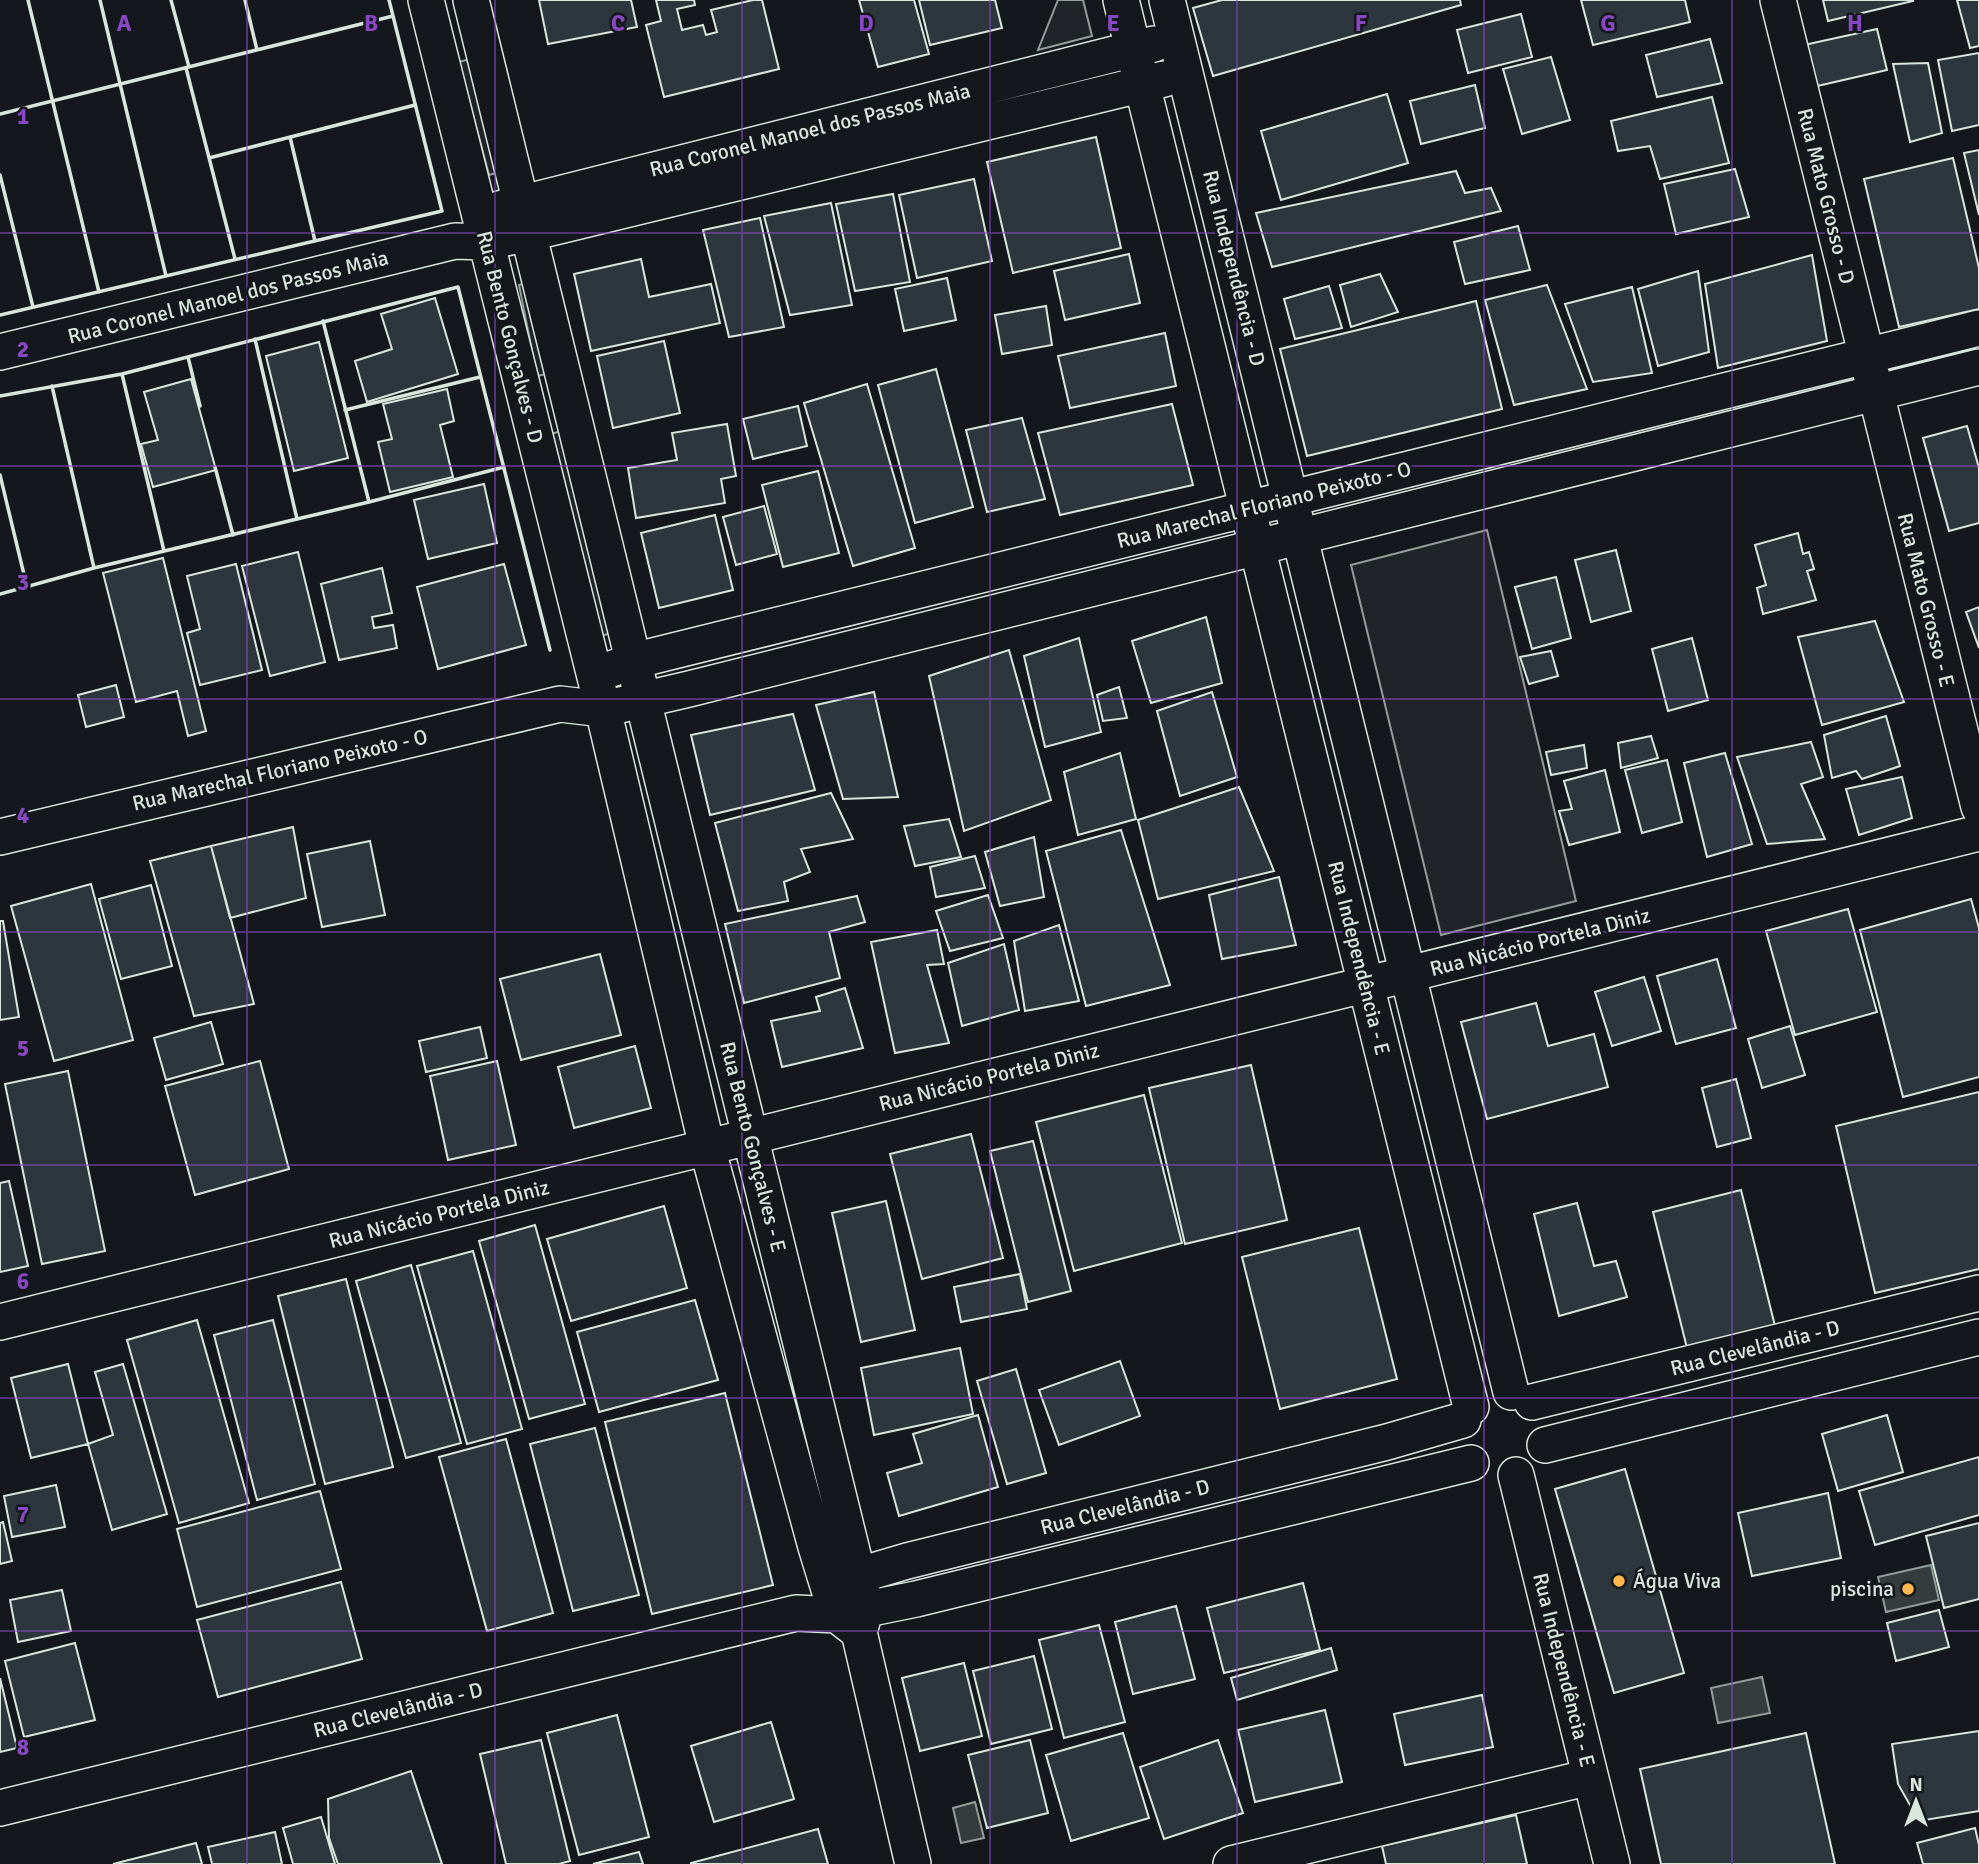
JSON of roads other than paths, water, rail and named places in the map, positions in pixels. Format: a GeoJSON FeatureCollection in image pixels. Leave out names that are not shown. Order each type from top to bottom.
{"type":"FeatureCollection","features":[{"type":"Feature","properties":{"kind":"street","name":"Rua Bento Gonçalves - D"},"geometry":{"type":"LineString","coordinates":[[426,0],[436,37],[474,233],[525,401],[594,674]]}},
{"type":"Feature","properties":{"kind":"street"},"geometry":{"type":"LineString","coordinates":[[1121,0],[1248,509]]}},
{"type":"Feature","properties":{"kind":"street","name":"Rua Independência - D"},"geometry":{"type":"LineString","coordinates":[[1167,0],[1301,536]]}},
{"type":"Feature","properties":{"kind":"street","name":"Rua Mato Grosso - D"},"geometry":{"type":"LineString","coordinates":[[1778,0],[1875,393]]}},
{"type":"Feature","properties":{"kind":"street","name":"Rua Bento Gonçalves - D"},"geometry":{"type":"LineString","coordinates":[[474,12],[633,661]]}},
{"type":"Feature","properties":{"kind":"street"},"geometry":{"type":"LineString","coordinates":[[436,37],[474,12]]}},
{"type":"Feature","properties":{"kind":"street","name":"Rua Coronel Manoel dos Passos Maia"},"geometry":{"type":"LineString","coordinates":[[0,352],[474,233],[835,124],[1176,38]]}},
{"type":"Feature","properties":{"kind":"street","name":"Rua Coronel Manoel dos Passos Maia"},"geometry":{"type":"LineString","coordinates":[[526,218],[844,157],[1185,74]]}},
{"type":"Feature","properties":{"kind":"street"},"geometry":{"type":"LineString","coordinates":[[835,124],[844,157]]}},
{"type":"Feature","properties":{"kind":"street"},"geometry":{"type":"LineString","coordinates":[[1180,233],[1222,221]]}},
{"type":"Feature","properties":{"kind":"street","name":"Rua Marechal Floriano Peixoto - O"},"geometry":{"type":"LineString","coordinates":[[560,704],[594,674],[633,661],[1979,328]]}},
{"type":"Feature","properties":{"kind":"street","name":"Rua Marechal Floriano Peixoto - O"},"geometry":{"type":"LineString","coordinates":[[0,836],[560,704],[603,709],[643,700],[1979,367]]}},
{"type":"Feature","properties":{"kind":"street"},"geometry":{"type":"LineString","coordinates":[[525,401],[568,392]]}},
{"type":"Feature","properties":{"kind":"street","name":"Rua Mato Grosso - E"},"geometry":{"type":"LineString","coordinates":[[1875,393],[1979,807]]}},
{"type":"Feature","properties":{"kind":"street","name":"Rua Independência - E"},"geometry":{"type":"LineString","coordinates":[[1248,509],[1409,1161],[1467,1413]]}},
{"type":"Feature","properties":{"kind":"street","name":"Rua Independência - E"},"geometry":{"type":"LineString","coordinates":[[1301,536],[1452,1151],[1521,1397]]}},
{"type":"Feature","properties":{"kind":"street"},"geometry":{"type":"LineString","coordinates":[[940,586],[949,624]]}},
{"type":"Feature","properties":{"kind":"street","name":"Rua Bento Gonçalves - E"},"geometry":{"type":"LineString","coordinates":[[633,661],[751,1136],[850,1603],[913,1864]]}},
{"type":"Feature","properties":{"kind":"street","name":"Rua Bento Gonçalves - E"},"geometry":{"type":"LineString","coordinates":[[594,674],[708,1147],[850,1603]]}},
{"type":"Feature","properties":{"kind":"street","name":"Rua Nicácio Portela Diniz"},"geometry":{"type":"LineString","coordinates":[[0,1322],[1979,833]]}},
{"type":"Feature","properties":{"kind":"street"},"geometry":{"type":"LineString","coordinates":[[1409,1161],[1452,1151]]}},
{"type":"Feature","properties":{"kind":"street","name":"Rua Clevelândia - D"},"geometry":{"type":"LineString","coordinates":[[1521,1397],[1747,1350],[1979,1293]]}},
{"type":"Feature","properties":{"kind":"street","name":"Rua Clevelândia - D"},"geometry":{"type":"LineString","coordinates":[[1545,1445],[1979,1337]]}},
{"type":"Feature","properties":{"kind":"street"},"geometry":{"type":"LineString","coordinates":[[1747,1350],[1757,1393]]}},
{"type":"Feature","properties":{"kind":"street"},"geometry":{"type":"LineString","coordinates":[[1493,1393],[1521,1397],[1545,1422],[1545,1445],[1534,1465],[1516,1475],[1496,1477],[1487,1474],[1471,1464],[1461,1443],[1467,1413],[1477,1400],[1493,1393]]}},
{"type":"Feature","properties":{"kind":"street","name":"Rua Clevelândia - D"},"geometry":{"type":"LineString","coordinates":[[850,1603],[907,1561],[1387,1442],[1467,1413]]}},
{"type":"Feature","properties":{"kind":"street","name":"Rua Clevelândia - D"},"geometry":{"type":"LineString","coordinates":[[0,1808],[796,1613],[850,1603],[929,1596],[1471,1464]]}},
{"type":"Feature","properties":{"kind":"street","name":"Rua Independência - E"},"geometry":{"type":"LineString","coordinates":[[1516,1475],[1612,1864]]}},
{"type":"Feature","properties":{"kind":"street"},"geometry":{"type":"LineString","coordinates":[[1231,1864],[1590,1777]]}},
{"type":"Feature","properties":{"kind":"place","name":"Água Viva"},"geometry":{"type":"Point","coordinates":[1619,1581]}},
{"type":"Feature","properties":{"kind":"place","name":"piscina"},"geometry":{"type":"Point","coordinates":[1908,1589]}}]}
